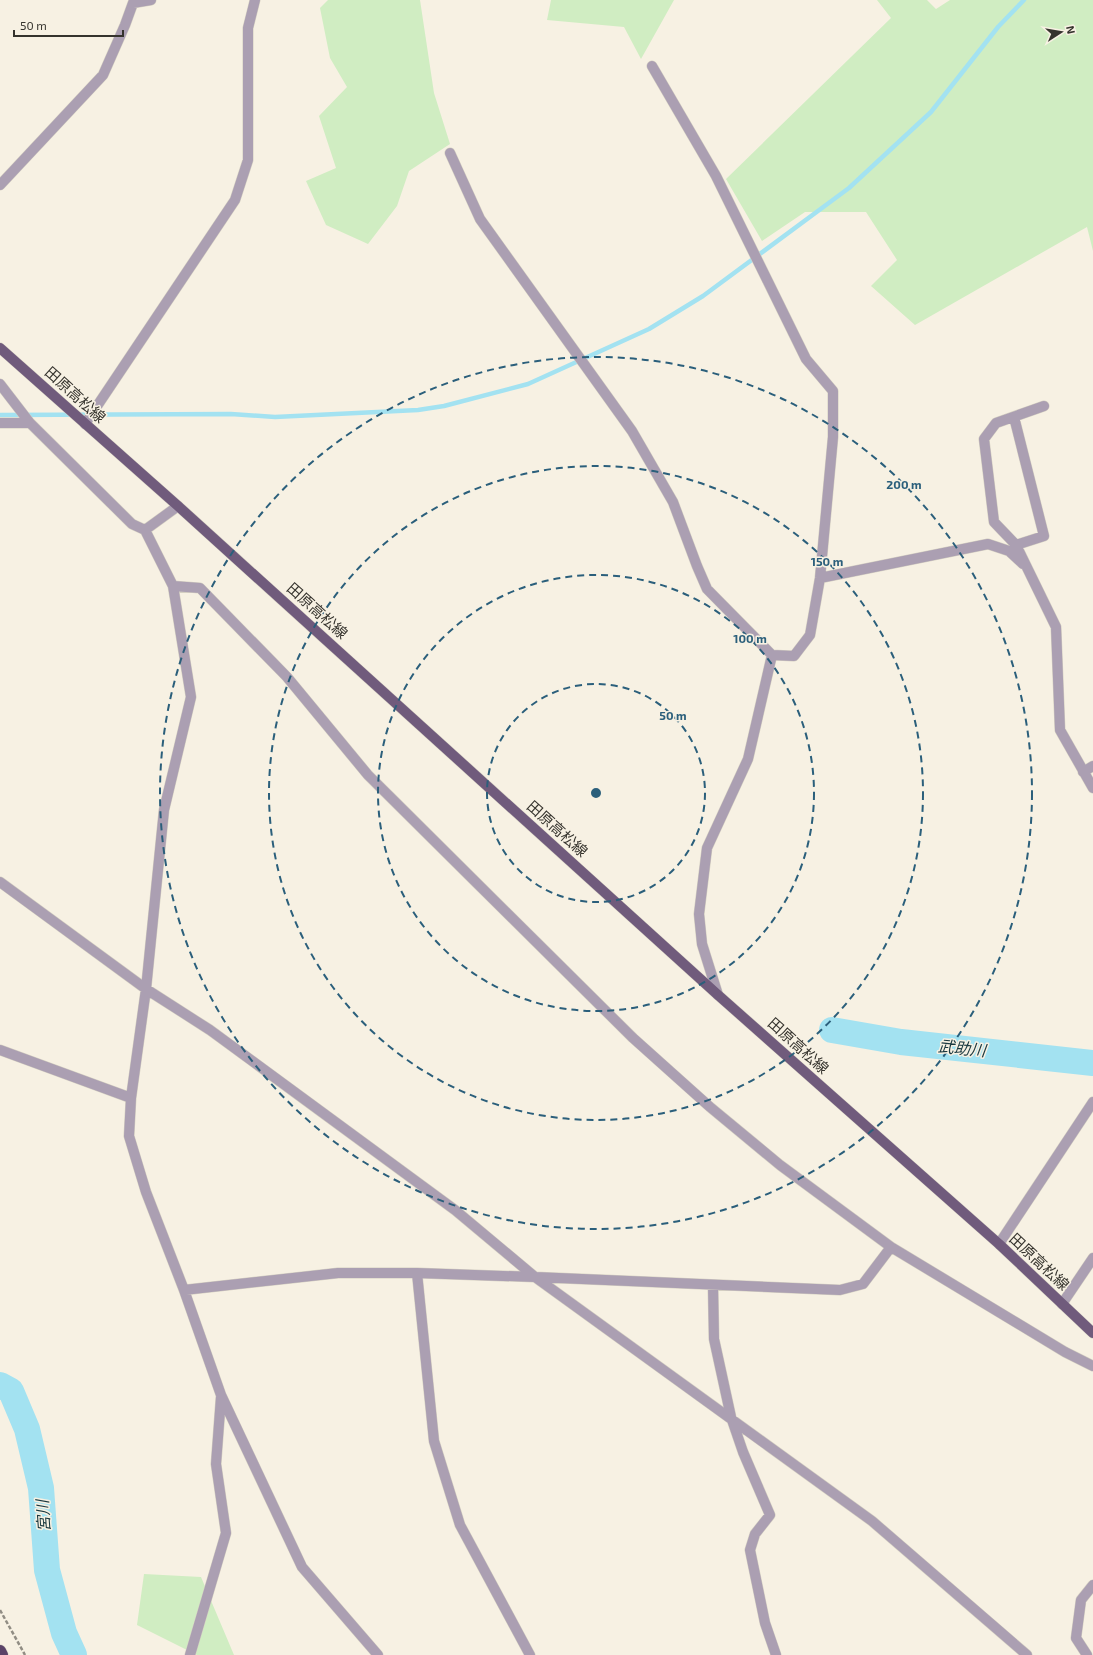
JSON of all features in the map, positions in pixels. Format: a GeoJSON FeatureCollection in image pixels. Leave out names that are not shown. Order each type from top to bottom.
{"type":"FeatureCollection","features":[{"type":"Feature","properties":{"kind":"highway"},"geometry":{"type":"LineString","coordinates":[[0,1651],[2,1655]]}},
{"type":"Feature","properties":{"kind":"main road","name":"田原高松線"},"geometry":{"type":"LineString","coordinates":[[0,348],[178,506],[718,995],[999,1244],[1093,1333]]}},
{"type":"Feature","properties":{"kind":"street"},"geometry":{"type":"LineString","coordinates":[[0,185],[103,75],[133,3],[151,0]]}},
{"type":"Feature","properties":{"kind":"street"},"geometry":{"type":"LineString","coordinates":[[85,424],[235,200],[248,160],[248,28],[255,0]]}},
{"type":"Feature","properties":{"kind":"street"},"geometry":{"type":"LineString","coordinates":[[450,154],[480,219],[632,431],[673,502],[707,589],[772,656],[794,656],[810,635],[820,578],[833,437],[833,391],[806,359],[716,176],[652,66]]}},
{"type":"Feature","properties":{"kind":"street"},"geometry":{"type":"LineString","coordinates":[[0,384],[30,423],[132,524],[145,530],[174,586],[191,697],[164,810],[146,989],[131,1098],[129,1136],[146,1192],[184,1290],[221,1395],[302,1567],[378,1655]]}},
{"type":"Feature","properties":{"kind":"street"},"geometry":{"type":"LineString","coordinates":[[1044,406],[996,423],[984,439],[994,522],[1016,545],[1056,627],[1060,730],[1093,788]]}},
{"type":"Feature","properties":{"kind":"street"},"geometry":{"type":"LineString","coordinates":[[1014,417],[1044,536],[1016,545]]}},
{"type":"Feature","properties":{"kind":"street"},"geometry":{"type":"LineString","coordinates":[[0,423],[30,423]]}},
{"type":"Feature","properties":{"kind":"street"},"geometry":{"type":"LineString","coordinates":[[145,530],[178,506]]}},
{"type":"Feature","properties":{"kind":"street"},"geometry":{"type":"LineString","coordinates":[[820,578],[988,544],[1009,551],[1027,568]]}},
{"type":"Feature","properties":{"kind":"street"},"geometry":{"type":"LineString","coordinates":[[174,586],[200,588],[287,677],[368,775],[633,1038],[710,1108],[780,1166],[891,1247],[1065,1352],[1093,1366]]}},
{"type":"Feature","properties":{"kind":"street"},"geometry":{"type":"LineString","coordinates":[[718,995],[702,944],[699,914],[707,848],[748,758],[772,656]]}},
{"type":"Feature","properties":{"kind":"street"},"geometry":{"type":"LineString","coordinates":[[1083,772],[1093,766]]}},
{"type":"Feature","properties":{"kind":"street"},"geometry":{"type":"LineString","coordinates":[[0,882],[146,989],[210,1030],[455,1210],[535,1277],[872,1520],[1027,1655]]}},
{"type":"Feature","properties":{"kind":"street"},"geometry":{"type":"LineString","coordinates":[[0,1050],[131,1098]]}},
{"type":"Feature","properties":{"kind":"street"},"geometry":{"type":"LineString","coordinates":[[999,1244],[1093,1102]]}},
{"type":"Feature","properties":{"kind":"street"},"geometry":{"type":"LineString","coordinates":[[184,1290],[338,1273],[535,1277],[713,1286],[840,1290],[863,1284],[891,1247]]}},
{"type":"Feature","properties":{"kind":"street"},"geometry":{"type":"LineString","coordinates":[[1062,1304],[1093,1258]]}},
{"type":"Feature","properties":{"kind":"street"},"geometry":{"type":"LineString","coordinates":[[416,1274],[434,1441],[460,1525],[530,1655]]}},
{"type":"Feature","properties":{"kind":"street"},"geometry":{"type":"LineString","coordinates":[[713,1286],[714,1339],[731,1417],[743,1452],[770,1515],[755,1534],[750,1550],[765,1623],[776,1655]]}},
{"type":"Feature","properties":{"kind":"street"},"geometry":{"type":"LineString","coordinates":[[190,1655],[226,1533],[216,1464],[221,1395]]}},
{"type":"Feature","properties":{"kind":"street"},"geometry":{"type":"LineString","coordinates":[[1086,1655],[1076,1638],[1081,1600],[1093,1585]]}},
{"type":"Feature","properties":{"kind":"path"},"geometry":{"type":"LineString","coordinates":[[0,1610],[25,1655]]}},
{"type":"Feature","properties":{"kind":"green space"},"geometry":{"type":"Polygon","coordinates":[[[328,0],[420,0],[434,93],[450,144],[409,171],[397,206],[368,244],[326,225],[306,181],[336,168],[319,116],[347,87],[330,58],[320,8],[328,0]]]}},
{"type":"Feature","properties":{"kind":"green space"},"geometry":{"type":"Polygon","coordinates":[[[551,0],[674,0],[641,59],[624,27],[547,20],[551,0]]]}},
{"type":"Feature","properties":{"kind":"green space"},"geometry":{"type":"Polygon","coordinates":[[[877,0],[927,0],[936,9],[950,0],[1093,0],[1093,251],[1087,227],[915,325],[871,286],[897,260],[866,212],[805,212],[762,241],[726,179],[891,18],[877,0]]]}},
{"type":"Feature","properties":{"kind":"green space"},"geometry":{"type":"Polygon","coordinates":[[[144,1574],[201,1577],[234,1655],[197,1655],[137,1625],[144,1574]]]}},
{"type":"Feature","properties":{"kind":"waterway"},"geometry":{"type":"LineString","coordinates":[[0,415],[231,414],[275,417],[418,410],[444,406],[528,384],[649,329],[703,296],[849,188],[931,112],[998,27],[1024,0]]}},
{"type":"Feature","properties":{"kind":"waterway","name":"武助川"},"geometry":{"type":"LineString","coordinates":[[832,1030],[901,1042],[1093,1063]]}},
{"type":"Feature","properties":{"kind":"waterway","name":"宮川"},"geometry":{"type":"LineString","coordinates":[[0,1385],[11,1391],[27,1429],[41,1488],[47,1570],[64,1633],[74,1655]]}}]}
